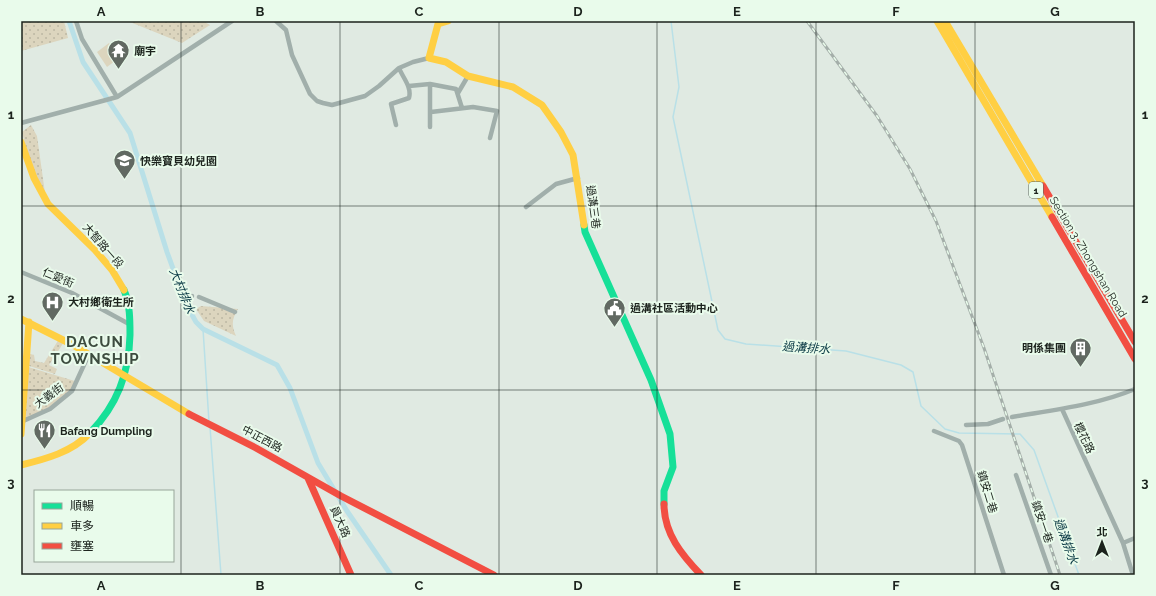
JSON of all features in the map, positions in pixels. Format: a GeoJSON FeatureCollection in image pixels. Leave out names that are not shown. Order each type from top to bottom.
{"type":"FeatureCollection","features":[{"type":"Feature","properties":{"kind":"street"},"geometry":{"type":"LineString","coordinates":[[76,21],[82,39],[117,97]]}},
{"type":"Feature","properties":{"kind":"street"},"geometry":{"type":"LineString","coordinates":[[21,123],[117,97],[232,21]]}},
{"type":"Feature","properties":{"kind":"street"},"geometry":{"type":"LineString","coordinates":[[276,21],[286,30],[292,55],[310,94],[317,101],[332,105],[365,96],[399,68],[413,62],[429,58],[438,24],[448,21]]}},
{"type":"Feature","properties":{"kind":"street","name":"Section 3, Zhongshan Road"},"geometry":{"type":"LineString","coordinates":[[937,21],[1135,359]]}},
{"type":"Feature","properties":{"kind":"street","name":"Section 3, Zhongshan Road"},"geometry":{"type":"LineString","coordinates":[[945,21],[1135,342]]}},
{"type":"Feature","properties":{"kind":"street","name":"過溝三巷"},"geometry":{"type":"LineString","coordinates":[[429,58],[446,62],[468,76],[504,84],[542,105],[551,116],[573,154],[578,178],[585,232],[651,380],[670,434],[673,467],[664,491],[664,516],[668,528],[681,554],[701,575]]}},
{"type":"Feature","properties":{"kind":"street"},"geometry":{"type":"LineString","coordinates":[[396,125],[391,104],[409,98],[410,93],[409,86],[399,68]]}},
{"type":"Feature","properties":{"kind":"street"},"geometry":{"type":"LineString","coordinates":[[458,93],[468,76]]}},
{"type":"Feature","properties":{"kind":"street"},"geometry":{"type":"LineString","coordinates":[[409,86],[430,84],[456,89],[462,108]]}},
{"type":"Feature","properties":{"kind":"street"},"geometry":{"type":"LineString","coordinates":[[430,84],[430,127]]}},
{"type":"Feature","properties":{"kind":"street"},"geometry":{"type":"LineString","coordinates":[[431,112],[473,107],[497,111],[490,138]]}},
{"type":"Feature","properties":{"kind":"street","name":"大智路一段"},"geometry":{"type":"LineString","coordinates":[[21,142],[31,171],[52,209],[79,233],[122,284],[128,304],[131,342],[125,378],[114,403],[87,438],[70,450],[21,465]]}},
{"type":"Feature","properties":{"kind":"street"},"geometry":{"type":"LineString","coordinates":[[526,207],[556,184],[578,178]]}},
{"type":"Feature","properties":{"kind":"street","name":"仁愛街"},"geometry":{"type":"LineString","coordinates":[[21,272],[72,293],[129,324]]}},
{"type":"Feature","properties":{"kind":"street"},"geometry":{"type":"LineString","coordinates":[[199,297],[235,312]]}},
{"type":"Feature","properties":{"kind":"street","name":"中正西路"},"geometry":{"type":"LineString","coordinates":[[21,318],[89,354],[125,378],[207,424],[256,448],[308,478],[494,575]]}},
{"type":"Feature","properties":{"kind":"street"},"geometry":{"type":"LineString","coordinates":[[21,434],[29,322]]}},
{"type":"Feature","properties":{"kind":"street","name":"大義街"},"geometry":{"type":"LineString","coordinates":[[22,422],[50,409],[72,391],[89,354]]}},
{"type":"Feature","properties":{"kind":"street"},"geometry":{"type":"LineString","coordinates":[[1012,416],[1062,409],[1121,395],[1135,389]]}},
{"type":"Feature","properties":{"kind":"street","name":"櫻花路"},"geometry":{"type":"LineString","coordinates":[[1062,409],[1123,543],[1132,572]]}},
{"type":"Feature","properties":{"kind":"street"},"geometry":{"type":"LineString","coordinates":[[966,425],[988,424],[1003,419]]}},
{"type":"Feature","properties":{"kind":"street","name":"鎮安二巷"},"geometry":{"type":"LineString","coordinates":[[934,432],[958,441],[962,445],[1004,575]]}},
{"type":"Feature","properties":{"kind":"street","name":"鎮安一巷"},"geometry":{"type":"LineString","coordinates":[[1016,475],[1051,575]]}},
{"type":"Feature","properties":{"kind":"street","name":"員大路"},"geometry":{"type":"LineString","coordinates":[[308,478],[351,575]]}},
{"type":"Feature","properties":{"kind":"street"},"geometry":{"type":"LineString","coordinates":[[1123,543],[1135,538]]}},
{"type":"Feature","properties":{"kind":"shaded area"},"geometry":{"type":"Polygon","coordinates":[[[21,21],[64,21],[68,38],[21,51],[21,21]]]}},
{"type":"Feature","properties":{"kind":"shaded area"},"geometry":{"type":"Polygon","coordinates":[[[203,21],[210,25],[182,43],[130,22],[203,21]]]}},
{"type":"Feature","properties":{"kind":"shaded area"},"geometry":{"type":"Polygon","coordinates":[[[109,43],[119,58],[107,67],[97,52],[109,43]]]}},
{"type":"Feature","properties":{"kind":"shaded area"},"geometry":{"type":"Polygon","coordinates":[[[31,125],[37,136],[45,193],[32,171],[22,132],[31,125]]]}},
{"type":"Feature","properties":{"kind":"shaded area"},"geometry":{"type":"Polygon","coordinates":[[[201,306],[238,309],[234,316],[233,322],[233,329],[236,336],[204,321],[196,309],[201,306]]]}},
{"type":"Feature","properties":{"kind":"shaded area"},"geometry":{"type":"Polygon","coordinates":[[[59,339],[64,342],[49,365],[57,369],[55,374],[26,365],[27,353],[34,355],[35,361],[44,363],[59,339]]]}},
{"type":"Feature","properties":{"kind":"shaded area"},"geometry":{"type":"Polygon","coordinates":[[[25,366],[78,382],[67,396],[53,406],[22,422],[25,366]]]}},
{"type":"Feature","properties":{"kind":"waterway","name":"大村排水"},"geometry":{"type":"LineString","coordinates":[[69,21],[83,62],[130,133],[167,252],[186,304],[196,322],[203,329],[277,365],[290,388],[318,463],[347,511],[391,575]]}},
{"type":"Feature","properties":{"kind":"waterway","name":"過溝排水"},"geometry":{"type":"LineString","coordinates":[[671,21],[679,87],[673,117],[718,330],[725,339],[746,344],[846,351],[901,365],[913,372],[921,406],[945,429],[959,433],[1020,434],[1034,450],[1079,575]]}},
{"type":"Feature","properties":{"kind":"waterway"},"geometry":{"type":"LineString","coordinates":[[203,329],[209,422]]}},
{"type":"Feature","properties":{"kind":"waterway"},"geometry":{"type":"LineString","coordinates":[[210,427],[221,575]]}},
{"type":"Feature","properties":{"kind":"railway"},"geometry":{"type":"LineString","coordinates":[[807,21],[877,116],[910,169],[936,221],[984,348],[1060,575]]}},
{"type":"Feature","properties":{"kind":"traffic: fast"},"geometry":{"type":"LineString","coordinates":[[584,225],[585,232],[651,380],[670,434],[673,467],[664,491],[664,504]]}},
{"type":"Feature","properties":{"kind":"traffic: fast"},"geometry":{"type":"LineString","coordinates":[[90,433],[108,411],[120,388],[124,376],[130,335],[129,306],[124,290]]}},
{"type":"Feature","properties":{"kind":"traffic: slow"},"geometry":{"type":"LineString","coordinates":[[448,21],[438,24],[429,58],[446,62],[468,76],[513,87],[542,105],[561,132],[573,155],[584,225]]}},
{"type":"Feature","properties":{"kind":"traffic: slow"},"geometry":{"type":"LineString","coordinates":[[937,21],[1052,217]]}},
{"type":"Feature","properties":{"kind":"traffic: slow"},"geometry":{"type":"LineString","coordinates":[[945,21],[1043,186]]}},
{"type":"Feature","properties":{"kind":"traffic: slow"},"geometry":{"type":"LineString","coordinates":[[21,142],[34,178],[48,204],[95,250],[112,270],[124,290]]}},
{"type":"Feature","properties":{"kind":"traffic: slow"},"geometry":{"type":"LineString","coordinates":[[21,319],[73,345],[189,414]]}},
{"type":"Feature","properties":{"kind":"traffic: slow"},"geometry":{"type":"LineString","coordinates":[[21,434],[29,322]]}},
{"type":"Feature","properties":{"kind":"traffic: slow"},"geometry":{"type":"LineString","coordinates":[[21,465],[67,450],[83,440],[90,433]]}},
{"type":"Feature","properties":{"kind":"traffic: jam"},"geometry":{"type":"LineString","coordinates":[[1043,186],[1135,342]]}},
{"type":"Feature","properties":{"kind":"traffic: jam"},"geometry":{"type":"LineString","coordinates":[[1052,217],[1135,359]]}},
{"type":"Feature","properties":{"kind":"traffic: jam"},"geometry":{"type":"LineString","coordinates":[[189,414],[256,448],[341,496],[494,575]]}},
{"type":"Feature","properties":{"kind":"traffic: jam"},"geometry":{"type":"LineString","coordinates":[[308,478],[351,575]]}},
{"type":"Feature","properties":{"kind":"traffic: jam"},"geometry":{"type":"LineString","coordinates":[[664,504],[667,525],[675,543],[687,560],[701,575]]}},
{"type":"Feature","properties":{"kind":"place","name":"廟宇"},"geometry":{"type":"Point","coordinates":[119,70]}},
{"type":"Feature","properties":{"kind":"place","name":"快樂寶貝幼兒園"},"geometry":{"type":"Point","coordinates":[124,180]}},
{"type":"Feature","properties":{"kind":"place","name":"大村鄉衛生所"},"geometry":{"type":"Point","coordinates":[53,322]}},
{"type":"Feature","properties":{"kind":"place","name":"過溝社區活動中心"},"geometry":{"type":"Point","coordinates":[614,328]}},
{"type":"Feature","properties":{"kind":"place","name":"明係集團"},"geometry":{"type":"Point","coordinates":[1081,368]}},
{"type":"Feature","properties":{"kind":"place","name":"Bafang Dumpling"},"geometry":{"type":"Point","coordinates":[44,450]}},
{"type":"Feature","properties":{"kind":"district","name":"DACUN TOWNSHIP"},"geometry":{"type":"Point","coordinates":[95,350]}}]}
